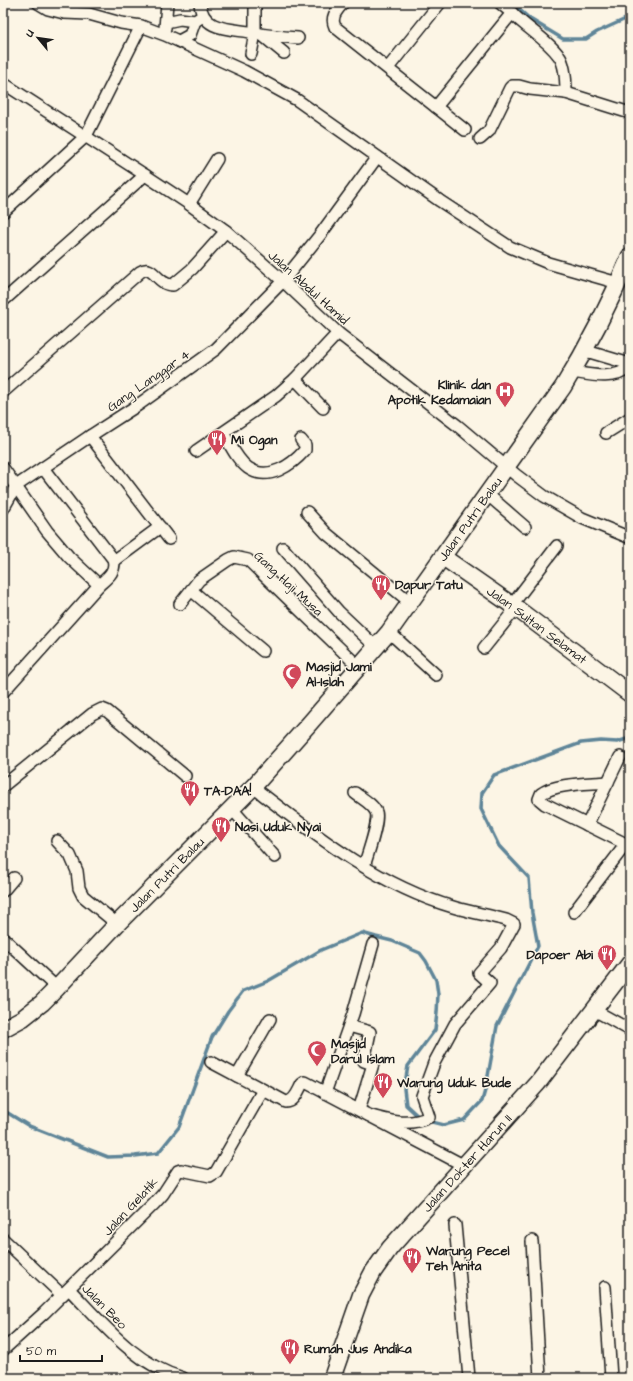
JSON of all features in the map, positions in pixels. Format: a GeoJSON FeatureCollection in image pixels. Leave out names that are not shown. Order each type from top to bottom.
{"type":"FeatureCollection","features":[{"type":"Feature","properties":{"kind":"main road","name":"Jalan Putri Balau"},"geometry":{"type":"LineString","coordinates":[[6,1028],[23,1018],[42,1003],[117,924],[232,809],[389,632],[443,558],[573,372],[586,351],[630,256]]}},
{"type":"Feature","properties":{"kind":"main road","name":"Jalan Sultan Selamat"},"geometry":{"type":"LineString","coordinates":[[443,558],[514,606],[630,694]]}},
{"type":"Feature","properties":{"kind":"main road","name":"Jalan Dokter Harun II"},"geometry":{"type":"LineString","coordinates":[[332,1378],[361,1295],[373,1272],[390,1248],[538,1083],[630,963]]}},
{"type":"Feature","properties":{"kind":"street"},"geometry":{"type":"LineString","coordinates":[[38,3],[48,9],[64,13],[89,14],[121,23],[141,26],[180,41],[244,71],[296,100],[440,201],[510,247],[548,263],[618,283]]}},
{"type":"Feature","properties":{"kind":"street"},"geometry":{"type":"LineString","coordinates":[[165,35],[167,3]]}},
{"type":"Feature","properties":{"kind":"street"},"geometry":{"type":"LineString","coordinates":[[180,41],[190,35],[199,19],[200,3]]}},
{"type":"Feature","properties":{"kind":"street"},"geometry":{"type":"LineString","coordinates":[[251,54],[259,34],[255,3]]}},
{"type":"Feature","properties":{"kind":"street"},"geometry":{"type":"LineString","coordinates":[[343,3],[334,14],[333,22],[335,27],[465,130]]}},
{"type":"Feature","properties":{"kind":"street"},"geometry":{"type":"LineString","coordinates":[[388,68],[440,3]]}},
{"type":"Feature","properties":{"kind":"street"},"geometry":{"type":"LineString","coordinates":[[500,3],[560,56],[565,76],[566,93]]}},
{"type":"Feature","properties":{"kind":"street"},"geometry":{"type":"LineString","coordinates":[[436,107],[512,13]]}},
{"type":"Feature","properties":{"kind":"street"},"geometry":{"type":"LineString","coordinates":[[166,22],[180,19],[199,19],[221,29],[298,38]]}},
{"type":"Feature","properties":{"kind":"street"},"geometry":{"type":"LineString","coordinates":[[3,212],[86,136],[141,26]]}},
{"type":"Feature","properties":{"kind":"street"},"geometry":{"type":"LineString","coordinates":[[259,34],[284,53]]}},
{"type":"Feature","properties":{"kind":"street","name":"Jalan Abdul Hamid"},"geometry":{"type":"LineString","coordinates":[[3,83],[189,204],[226,231],[283,281],[338,333],[452,421],[544,496],[582,518],[628,537]]}},
{"type":"Feature","properties":{"kind":"street"},"geometry":{"type":"LineString","coordinates":[[480,139],[489,131],[512,86],[519,86],[530,90],[566,93],[630,113]]}},
{"type":"Feature","properties":{"kind":"street","name":"Gang Langgar 4"},"geometry":{"type":"LineString","coordinates":[[16,486],[138,405],[216,349],[283,281],[320,235],[377,157]]}},
{"type":"Feature","properties":{"kind":"street"},"geometry":{"type":"LineString","coordinates":[[189,204],[217,159]]}},
{"type":"Feature","properties":{"kind":"street"},"geometry":{"type":"LineString","coordinates":[[3,301],[145,175]]}},
{"type":"Feature","properties":{"kind":"street"},"geometry":{"type":"LineString","coordinates":[[3,392],[140,272],[148,270],[153,272],[165,284],[173,285],[192,269],[226,231]]}},
{"type":"Feature","properties":{"kind":"street"},"geometry":{"type":"LineString","coordinates":[[196,451],[276,396],[295,379],[338,333]]}},
{"type":"Feature","properties":{"kind":"street"},"geometry":{"type":"LineString","coordinates":[[573,372],[604,376],[625,371],[630,365],[586,351]]}},
{"type":"Feature","properties":{"kind":"street"},"geometry":{"type":"LineString","coordinates":[[295,379],[323,408]]}},
{"type":"Feature","properties":{"kind":"street"},"geometry":{"type":"LineString","coordinates":[[606,433],[630,418]]}},
{"type":"Feature","properties":{"kind":"street"},"geometry":{"type":"LineString","coordinates":[[223,433],[242,462],[249,468],[261,473],[276,472],[297,459],[305,450],[305,445],[301,440]]}},
{"type":"Feature","properties":{"kind":"street"},"geometry":{"type":"LineString","coordinates":[[90,436],[169,539]]}},
{"type":"Feature","properties":{"kind":"street"},"geometry":{"type":"LineString","coordinates":[[3,468],[47,531],[69,557],[99,585]]}},
{"type":"Feature","properties":{"kind":"street"},"geometry":{"type":"LineString","coordinates":[[3,692],[99,585],[110,575],[114,568],[114,561],[43,468]]}},
{"type":"Feature","properties":{"kind":"street"},"geometry":{"type":"LineString","coordinates":[[3,509],[16,486]]}},
{"type":"Feature","properties":{"kind":"street"},"geometry":{"type":"LineString","coordinates":[[487,494],[525,527]]}},
{"type":"Feature","properties":{"kind":"street"},"geometry":{"type":"LineString","coordinates":[[307,512],[326,533],[411,603]]}},
{"type":"Feature","properties":{"kind":"street"},"geometry":{"type":"LineString","coordinates":[[114,561],[160,527]]}},
{"type":"Feature","properties":{"kind":"street"},"geometry":{"type":"LineString","coordinates":[[484,648],[557,546]]}},
{"type":"Feature","properties":{"kind":"street"},"geometry":{"type":"LineString","coordinates":[[283,548],[339,612],[376,647]]}},
{"type":"Feature","properties":{"kind":"street","name":"Gang Haji Musa"},"geometry":{"type":"LineString","coordinates":[[180,604],[199,580],[228,560],[234,557],[248,560],[359,667]]}},
{"type":"Feature","properties":{"kind":"street"},"geometry":{"type":"LineString","coordinates":[[191,590],[263,651]]}},
{"type":"Feature","properties":{"kind":"street"},"geometry":{"type":"LineString","coordinates":[[389,632],[436,675]]}},
{"type":"Feature","properties":{"kind":"street"},"geometry":{"type":"LineString","coordinates":[[3,786],[92,714],[99,710],[107,711],[185,776]]}},
{"type":"Feature","properties":{"kind":"street"},"geometry":{"type":"LineString","coordinates":[[587,825],[620,756]]}},
{"type":"Feature","properties":{"kind":"street"},"geometry":{"type":"LineString","coordinates":[[574,912],[628,845],[542,802],[539,799],[541,794],[545,791],[556,788],[608,782]]}},
{"type":"Feature","properties":{"kind":"street"},"geometry":{"type":"LineString","coordinates":[[253,787],[324,842],[390,881],[452,907],[506,920],[514,924],[501,948],[479,973],[490,983],[455,1024],[430,1071],[422,1096],[429,1117],[422,1120],[399,1123],[363,1112]]}},
{"type":"Feature","properties":{"kind":"street"},"geometry":{"type":"LineString","coordinates":[[355,793],[373,808],[377,815],[364,866]]}},
{"type":"Feature","properties":{"kind":"street"},"geometry":{"type":"LineString","coordinates":[[232,809],[275,857]]}},
{"type":"Feature","properties":{"kind":"street"},"geometry":{"type":"LineString","coordinates":[[57,841],[70,855],[76,871],[79,888],[83,896],[117,924]]}},
{"type":"Feature","properties":{"kind":"street"},"geometry":{"type":"LineString","coordinates":[[3,891],[14,878]]}},
{"type":"Feature","properties":{"kind":"street"},"geometry":{"type":"LineString","coordinates":[[3,938],[57,988]]}},
{"type":"Feature","properties":{"kind":"street"},"geometry":{"type":"LineString","coordinates":[[325,1093],[349,1026],[373,944]]}},
{"type":"Feature","properties":{"kind":"street"},"geometry":{"type":"LineString","coordinates":[[594,1010],[630,1030]]}},
{"type":"Feature","properties":{"kind":"street"},"geometry":{"type":"LineString","coordinates":[[237,1076],[270,1019]]}},
{"type":"Feature","properties":{"kind":"street"},"geometry":{"type":"LineString","coordinates":[[349,1026],[370,1032],[364,1061],[373,1064],[363,1112]]}},
{"type":"Feature","properties":{"kind":"street"},"geometry":{"type":"LineString","coordinates":[[211,1062],[286,1102],[293,1100],[302,1084],[305,1082],[463,1165]]}},
{"type":"Feature","properties":{"kind":"street","name":"Jalan Gelatik"},"geometry":{"type":"LineString","coordinates":[[3,1350],[66,1292],[154,1204],[169,1185],[175,1173],[181,1170],[210,1176],[216,1172],[263,1090]]}},
{"type":"Feature","properties":{"kind":"street"},"geometry":{"type":"LineString","coordinates":[[455,1225],[469,1378]]}},
{"type":"Feature","properties":{"kind":"street"},"geometry":{"type":"LineString","coordinates":[[532,1241],[540,1378]]}},
{"type":"Feature","properties":{"kind":"street","name":"Jalan Beo"},"geometry":{"type":"LineString","coordinates":[[5,1245],[66,1292],[125,1346],[159,1374],[183,1378]]}},
{"type":"Feature","properties":{"kind":"street"},"geometry":{"type":"LineString","coordinates":[[605,1287],[611,1378]]}},
{"type":"Feature","properties":{"kind":"waterway"},"geometry":{"type":"LineString","coordinates":[[512,3],[530,19],[563,39],[586,39],[597,32],[630,17]]}},
{"type":"Feature","properties":{"kind":"waterway"},"geometry":{"type":"LineString","coordinates":[[428,1121],[444,1125],[464,1120],[482,1101],[497,1026],[538,946],[532,913],[529,878],[499,846],[481,809],[482,793],[494,775],[581,743],[601,741],[617,742],[630,738]]}},
{"type":"Feature","properties":{"kind":"waterway"},"geometry":{"type":"LineString","coordinates":[[3,1110],[29,1126],[108,1157],[158,1153],[179,1127],[212,1037],[228,1011],[243,991],[268,981],[321,950],[362,933],[392,941],[420,953],[436,980],[438,994],[435,1030],[408,1066],[404,1089],[406,1105],[420,1118]]}},
{"type":"Feature","properties":{"kind":"place","name":"Klinik dan Apotik Kedamaian"},"geometry":{"type":"Point","coordinates":[505,408]}},
{"type":"Feature","properties":{"kind":"place","name":"Mi Ogan"},"geometry":{"type":"Point","coordinates":[217,456]}},
{"type":"Feature","properties":{"kind":"place","name":"Dapur Tatu"},"geometry":{"type":"Point","coordinates":[381,601]}},
{"type":"Feature","properties":{"kind":"place","name":"Masjid Jami Al-Islah"},"geometry":{"type":"Point","coordinates":[292,690]}},
{"type":"Feature","properties":{"kind":"place","name":"TA-DAA!"},"geometry":{"type":"Point","coordinates":[190,807]}},
{"type":"Feature","properties":{"kind":"place","name":"Nasi Uduk Nyai"},"geometry":{"type":"Point","coordinates":[221,843]}},
{"type":"Feature","properties":{"kind":"place","name":"Dapoer Abi"},"geometry":{"type":"Point","coordinates":[607,971]}},
{"type":"Feature","properties":{"kind":"place","name":"Masjid Darul Islam"},"geometry":{"type":"Point","coordinates":[317,1067]}},
{"type":"Feature","properties":{"kind":"place","name":"Warung Uduk Bude"},"geometry":{"type":"Point","coordinates":[383,1099]}},
{"type":"Feature","properties":{"kind":"place","name":"Warung Pecel Teh Anita"},"geometry":{"type":"Point","coordinates":[412,1274]}},
{"type":"Feature","properties":{"kind":"place","name":"Rumah Jus Andika"},"geometry":{"type":"Point","coordinates":[290,1365]}}]}
